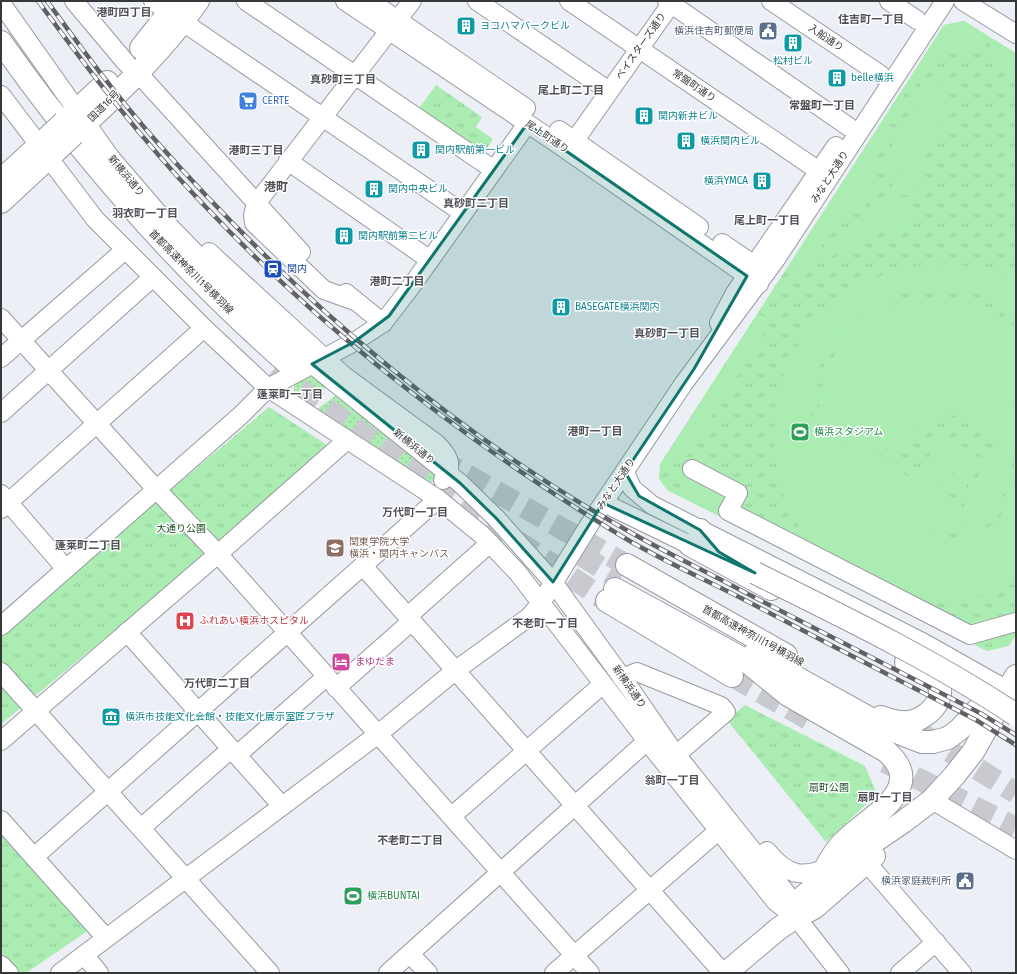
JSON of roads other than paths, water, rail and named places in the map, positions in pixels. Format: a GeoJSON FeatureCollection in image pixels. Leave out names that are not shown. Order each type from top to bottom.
{"type":"FeatureCollection","features":[{"type":"Feature","properties":{"kind":"main road","name":"国道16号"},"geometry":{"type":"LineString","coordinates":[[1,202],[48,148],[76,123],[132,68],[171,9],[198,1]]}},
{"type":"Feature","properties":{"kind":"main road","name":"首都高速神奈川1号横羽線"},"geometry":{"type":"LineString","coordinates":[[1,42],[39,96],[109,184],[145,225],[218,299],[276,373]]}},
{"type":"Feature","properties":{"kind":"main road","name":"首都高速神奈川1号横羽線"},"geometry":{"type":"LineString","coordinates":[[1,68],[22,98],[136,235],[276,373]]}},
{"type":"Feature","properties":{"kind":"main road","name":"国道16号"},"geometry":{"type":"LineString","coordinates":[[1,180],[48,148]]}},
{"type":"Feature","properties":{"kind":"main road"},"geometry":{"type":"LineString","coordinates":[[695,538],[755,573],[897,643],[971,685],[1016,715]]}},
{"type":"Feature","properties":{"kind":"main road"},"geometry":{"type":"LineString","coordinates":[[695,538],[931,675],[938,683],[940,696],[935,707],[924,717],[908,722],[890,720],[817,689]]}},
{"type":"Feature","properties":{"kind":"main road","name":"首都高速神奈川1号横羽線"},"geometry":{"type":"LineString","coordinates":[[617,583],[878,707]]}},
{"type":"Feature","properties":{"kind":"main road"},"geometry":{"type":"LineString","coordinates":[[617,583],[817,689],[889,730],[922,742],[933,742],[948,738],[960,730],[984,703],[1013,687]]}},
{"type":"Feature","properties":{"kind":"main road"},"geometry":{"type":"LineString","coordinates":[[617,583],[732,676]]}},
{"type":"Feature","properties":{"kind":"main road"},"geometry":{"type":"LineString","coordinates":[[617,583],[745,660],[788,695],[886,751],[896,760],[901,782],[898,792],[814,908],[796,917],[778,929],[725,973]]}},
{"type":"Feature","properties":{"kind":"main road"},"geometry":{"type":"LineString","coordinates":[[796,917],[804,896],[815,876],[852,856],[903,822],[932,800],[973,752],[1013,687]]}},
{"type":"Feature","properties":{"kind":"street"},"geometry":{"type":"LineString","coordinates":[[74,1],[132,68],[298,249],[355,301],[383,323]]}},
{"type":"Feature","properties":{"kind":"street"},"geometry":{"type":"LineString","coordinates":[[246,1],[494,170]]}},
{"type":"Feature","properties":{"kind":"street","name":"尾上町通り"},"geometry":{"type":"LineString","coordinates":[[345,1],[393,25],[757,275]]}},
{"type":"Feature","properties":{"kind":"street","name":"尾上町通り"},"geometry":{"type":"LineString","coordinates":[[370,1],[393,25],[527,124],[571,146]]}},
{"type":"Feature","properties":{"kind":"street"},"geometry":{"type":"LineString","coordinates":[[256,204],[412,1]]}},
{"type":"Feature","properties":{"kind":"street"},"geometry":{"type":"LineString","coordinates":[[477,1],[609,91]]}},
{"type":"Feature","properties":{"kind":"street","name":"常盤町通り"},"geometry":{"type":"LineString","coordinates":[[569,1],[819,171]]}},
{"type":"Feature","properties":{"kind":"street","name":"入船通り"},"geometry":{"type":"LineString","coordinates":[[771,1],[881,75]]}},
{"type":"Feature","properties":{"kind":"street"},"geometry":{"type":"LineString","coordinates":[[889,1],[917,20]]}},
{"type":"Feature","properties":{"kind":"street","name":"みなと大通り"},"geometry":{"type":"LineString","coordinates":[[757,275],[819,171],[930,1]]}},
{"type":"Feature","properties":{"kind":"street","name":"みなと大通り"},"geometry":{"type":"LineString","coordinates":[[60,973],[377,735],[456,670],[529,617],[541,603],[604,503],[944,1]]}},
{"type":"Feature","properties":{"kind":"street"},"geometry":{"type":"LineString","coordinates":[[963,1],[1016,34]]}},
{"type":"Feature","properties":{"kind":"street"},"geometry":{"type":"LineString","coordinates":[[670,2],[849,126]]}},
{"type":"Feature","properties":{"kind":"street","name":"ベイスターズ通り"},"geometry":{"type":"LineString","coordinates":[[571,146],[670,2]]}},
{"type":"Feature","properties":{"kind":"street","name":"新横浜通り"},"geometry":{"type":"LineString","coordinates":[[1,3],[76,123],[110,157],[170,227],[211,253],[318,360],[344,375],[437,444],[449,460],[450,466],[448,474],[496,518],[553,582],[627,684],[671,748],[787,894],[796,917]]}},
{"type":"Feature","properties":{"kind":"street"},"geometry":{"type":"LineString","coordinates":[[171,9],[322,117],[463,213]]}},
{"type":"Feature","properties":{"kind":"street"},"geometry":{"type":"LineString","coordinates":[[1,95],[48,148],[95,219],[204,328],[276,373],[347,440],[435,496],[490,544],[518,573],[718,831],[776,902],[796,917],[840,973]]}},
{"type":"Feature","properties":{"kind":"street"},"geometry":{"type":"LineString","coordinates":[[1,626],[156,489],[276,373],[318,360],[354,342],[383,323],[527,124]]}},
{"type":"Feature","properties":{"kind":"street"},"geometry":{"type":"LineString","coordinates":[[288,161],[430,260]]}},
{"type":"Feature","properties":{"kind":"street"},"geometry":{"type":"LineString","coordinates":[[1,358],[126,250]]}},
{"type":"Feature","properties":{"kind":"street"},"geometry":{"type":"LineString","coordinates":[[1,413],[153,277]]}},
{"type":"Feature","properties":{"kind":"street"},"geometry":{"type":"LineString","coordinates":[[1,318],[156,489],[218,554],[377,735],[452,816],[590,973]]}},
{"type":"Feature","properties":{"kind":"street"},"geometry":{"type":"LineString","coordinates":[[66,569],[4,502],[97,423],[204,328]]}},
{"type":"Feature","properties":{"kind":"street"},"geometry":{"type":"LineString","coordinates":[[1,741],[218,554],[347,440]]}},
{"type":"Feature","properties":{"kind":"street"},"geometry":{"type":"LineString","coordinates":[[692,469],[738,493],[728,511],[970,635],[1016,622]]}},
{"type":"Feature","properties":{"kind":"street"},"geometry":{"type":"LineString","coordinates":[[625,472],[632,488],[638,496],[695,538]]}},
{"type":"Feature","properties":{"kind":"street"},"geometry":{"type":"LineString","coordinates":[[34,857],[363,566],[435,496],[448,474]]}},
{"type":"Feature","properties":{"kind":"street"},"geometry":{"type":"LineString","coordinates":[[604,503],[695,538],[924,643],[1013,687]]}},
{"type":"Feature","properties":{"kind":"street"},"geometry":{"type":"LineString","coordinates":[[141,828],[234,752],[331,683],[410,618],[490,544]]}},
{"type":"Feature","properties":{"kind":"street"},"geometry":{"type":"LineString","coordinates":[[363,566],[456,670],[573,805],[725,973]]}},
{"type":"Feature","properties":{"kind":"street"},"geometry":{"type":"LineString","coordinates":[[128,632],[282,806]]}},
{"type":"Feature","properties":{"kind":"street"},"geometry":{"type":"LineString","coordinates":[[1,672],[37,710],[108,792],[270,973]]}},
{"type":"Feature","properties":{"kind":"street"},"geometry":{"type":"LineString","coordinates":[[684,748],[726,712],[721,706],[637,672],[627,684],[684,748],[775,862],[783,869],[791,873],[815,876]]}},
{"type":"Feature","properties":{"kind":"street"},"geometry":{"type":"LineString","coordinates":[[452,816],[603,684]]}},
{"type":"Feature","properties":{"kind":"street"},"geometry":{"type":"LineString","coordinates":[[388,973],[573,805],[647,741]]}},
{"type":"Feature","properties":{"kind":"street"},"geometry":{"type":"LineString","coordinates":[[932,800],[1016,850]]}},
{"type":"Feature","properties":{"kind":"street"},"geometry":{"type":"LineString","coordinates":[[1,820],[106,938]]}},
{"type":"Feature","properties":{"kind":"street"},"geometry":{"type":"LineString","coordinates":[[554,973],[718,831]]}},
{"type":"Feature","properties":{"kind":"street"},"geometry":{"type":"LineString","coordinates":[[852,856],[936,942],[962,973]]}},
{"type":"Feature","properties":{"kind":"street"},"geometry":{"type":"LineString","coordinates":[[900,973],[936,942]]}},
{"type":"Feature","properties":{"kind":"street"},"geometry":{"type":"LineString","coordinates":[[410,954],[428,973]]}},
{"type":"Feature","properties":{"kind":"street"},"geometry":{"type":"LineString","coordinates":[[84,955],[100,973]]}},
{"type":"Feature","properties":{"kind":"street"},"geometry":{"type":"LineString","coordinates":[[1,964],[9,973]]}},
{"type":"Feature","properties":{"kind":"tunnel"},"geometry":{"type":"LineString","coordinates":[[274,369],[299,389],[475,513],[607,601]]}},
{"type":"Feature","properties":{"kind":"tunnel"},"geometry":{"type":"LineString","coordinates":[[438,459],[627,565]]}},
{"type":"Feature","properties":{"kind":"tunnel"},"geometry":{"type":"LineString","coordinates":[[581,555],[620,579]]}},
{"type":"Feature","properties":{"kind":"tunnel"},"geometry":{"type":"LineString","coordinates":[[732,676],[808,719]]}},
{"type":"Feature","properties":{"kind":"tunnel"},"geometry":{"type":"LineString","coordinates":[[922,734],[1016,793]]}},
{"type":"Feature","properties":{"kind":"tunnel"},"geometry":{"type":"LineString","coordinates":[[885,762],[1016,828]]}},
{"type":"Feature","properties":{"kind":"railway"},"geometry":{"type":"LineString","coordinates":[[38,1],[116,104],[157,154],[248,250],[348,341],[454,425],[566,501],[637,545],[976,720],[1016,745]]}},
{"type":"Feature","properties":{"kind":"railway"},"geometry":{"type":"LineString","coordinates":[[47,1],[128,108],[209,199],[319,306],[377,357],[438,405],[500,450],[564,493],[630,532],[980,713],[1016,735]]}},
{"type":"Feature","properties":{"kind":"place","name":"ヨコハマパークビル"},"geometry":{"type":"Point","coordinates":[466,26]}},
{"type":"Feature","properties":{"kind":"place","name":"横浜住吉町郵便局"},"geometry":{"type":"Point","coordinates":[768,31]}},
{"type":"Feature","properties":{"kind":"place","name":"松村ビル"},"geometry":{"type":"Point","coordinates":[793,43]}},
{"type":"Feature","properties":{"kind":"place","name":"belle横浜"},"geometry":{"type":"Point","coordinates":[837,78]}},
{"type":"Feature","properties":{"kind":"place","name":"CERTE"},"geometry":{"type":"Point","coordinates":[248,101]}},
{"type":"Feature","properties":{"kind":"place","name":"関内新井ビル"},"geometry":{"type":"Point","coordinates":[644,116]}},
{"type":"Feature","properties":{"kind":"place","name":"横浜関内ビル"},"geometry":{"type":"Point","coordinates":[686,141]}},
{"type":"Feature","properties":{"kind":"place","name":"関内駅前第一ビル"},"geometry":{"type":"Point","coordinates":[421,150]}},
{"type":"Feature","properties":{"kind":"place","name":"横浜YMCA"},"geometry":{"type":"Point","coordinates":[762,181]}},
{"type":"Feature","properties":{"kind":"place","name":"関内中央ビル"},"geometry":{"type":"Point","coordinates":[374,189]}},
{"type":"Feature","properties":{"kind":"place","name":"関内駅前第二ビル"},"geometry":{"type":"Point","coordinates":[344,236]}},
{"type":"Feature","properties":{"kind":"place","name":"関内"},"geometry":{"type":"Point","coordinates":[273,269]}},
{"type":"Feature","properties":{"kind":"place","name":"BASEGATE横浜関内"},"geometry":{"type":"Point","coordinates":[561,307]}},
{"type":"Feature","properties":{"kind":"place","name":"横浜スタジアム"},"geometry":{"type":"Point","coordinates":[800,432]}},
{"type":"Feature","properties":{"kind":"place","name":"関東学院大学 横浜・関内キャンパス"},"geometry":{"type":"Point","coordinates":[335,548]}},
{"type":"Feature","properties":{"kind":"place","name":"ふれあい横浜ホスピタル"},"geometry":{"type":"Point","coordinates":[185,621]}},
{"type":"Feature","properties":{"kind":"place","name":"まゆだま"},"geometry":{"type":"Point","coordinates":[341,662]}},
{"type":"Feature","properties":{"kind":"place","name":"横浜市技能文化会館・技能文化展示室匠プラザ"},"geometry":{"type":"Point","coordinates":[111,717]}},
{"type":"Feature","properties":{"kind":"place","name":"横浜家庭裁判所"},"geometry":{"type":"Point","coordinates":[965,881]}},
{"type":"Feature","properties":{"kind":"place","name":"横浜BUNTAI"},"geometry":{"type":"Point","coordinates":[353,896]}},
{"type":"Feature","properties":{"kind":"district","name":"港町四丁目"},"geometry":{"type":"Point","coordinates":[124,12]}},
{"type":"Feature","properties":{"kind":"district","name":"住吉町一丁目"},"geometry":{"type":"Point","coordinates":[871,19]}},
{"type":"Feature","properties":{"kind":"district","name":"真砂町三丁目"},"geometry":{"type":"Point","coordinates":[343,79]}},
{"type":"Feature","properties":{"kind":"district","name":"尾上町二丁目"},"geometry":{"type":"Point","coordinates":[571,90]}},
{"type":"Feature","properties":{"kind":"district","name":"常盤町一丁目"},"geometry":{"type":"Point","coordinates":[822,105]}},
{"type":"Feature","properties":{"kind":"district","name":"港町三丁目"},"geometry":{"type":"Point","coordinates":[256,150]}},
{"type":"Feature","properties":{"kind":"district","name":"港町"},"geometry":{"type":"Point","coordinates":[276,187]}},
{"type":"Feature","properties":{"kind":"district","name":"真砂町二丁目"},"geometry":{"type":"Point","coordinates":[476,203]}},
{"type":"Feature","properties":{"kind":"district","name":"羽衣町一丁目"},"geometry":{"type":"Point","coordinates":[145,213]}},
{"type":"Feature","properties":{"kind":"district","name":"尾上町一丁目"},"geometry":{"type":"Point","coordinates":[767,220]}},
{"type":"Feature","properties":{"kind":"district","name":"港町二丁目"},"geometry":{"type":"Point","coordinates":[397,281]}},
{"type":"Feature","properties":{"kind":"district","name":"真砂町一丁目"},"geometry":{"type":"Point","coordinates":[667,333]}},
{"type":"Feature","properties":{"kind":"district","name":"蓬莱町一丁目"},"geometry":{"type":"Point","coordinates":[290,394]}},
{"type":"Feature","properties":{"kind":"district","name":"港町一丁目"},"geometry":{"type":"Point","coordinates":[595,431]}},
{"type":"Feature","properties":{"kind":"district","name":"万代町一丁目"},"geometry":{"type":"Point","coordinates":[415,512]}},
{"type":"Feature","properties":{"kind":"district","name":"蓬莱町二丁目"},"geometry":{"type":"Point","coordinates":[88,545]}},
{"type":"Feature","properties":{"kind":"district","name":"不老町一丁目"},"geometry":{"type":"Point","coordinates":[545,623]}},
{"type":"Feature","properties":{"kind":"district","name":"万代町二丁目"},"geometry":{"type":"Point","coordinates":[217,683]}},
{"type":"Feature","properties":{"kind":"district","name":"翁町一丁目"},"geometry":{"type":"Point","coordinates":[672,780]}},
{"type":"Feature","properties":{"kind":"district","name":"扇町一丁目"},"geometry":{"type":"Point","coordinates":[885,797]}},
{"type":"Feature","properties":{"kind":"district","name":"不老町二丁目"},"geometry":{"type":"Point","coordinates":[410,840]}},
{"type":"Feature","properties":{"kind":"park label","name":"大通り公園"},"geometry":{"type":"Point","coordinates":[181,529]}},
{"type":"Feature","properties":{"kind":"park label","name":"扇町公園"},"geometry":{"type":"Point","coordinates":[829,788]}}]}
